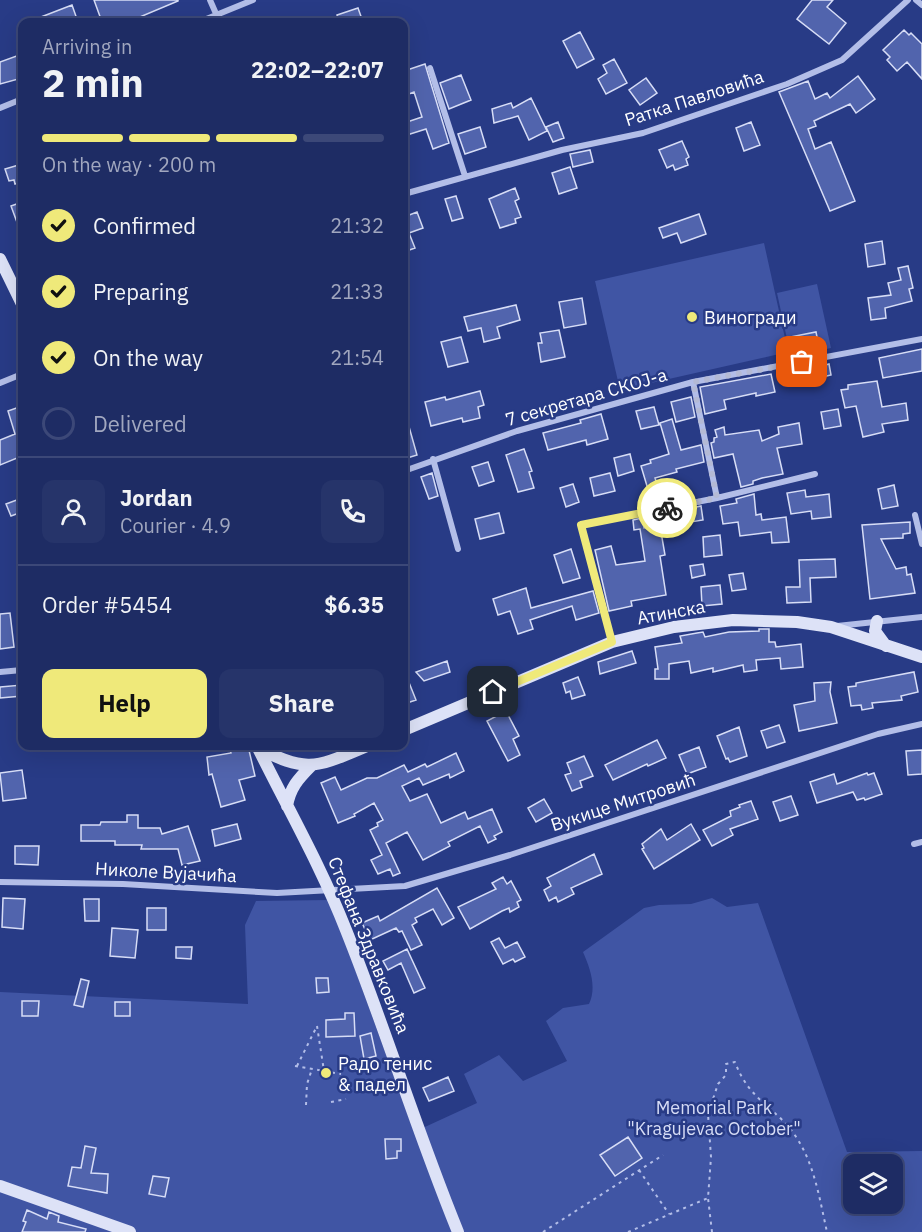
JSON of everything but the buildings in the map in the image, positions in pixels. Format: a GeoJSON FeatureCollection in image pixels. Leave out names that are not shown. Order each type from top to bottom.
{"type":"FeatureCollection","features":[{"type":"Feature","properties":{"kind":"street"},"geometry":{"type":"LineString","coordinates":[[210,0],[217,16]]}},
{"type":"Feature","properties":{"kind":"street"},"geometry":{"type":"LineString","coordinates":[[211,18],[253,0]]}},
{"type":"Feature","properties":{"kind":"street","name":"Ратка Павловића"},"geometry":{"type":"LineString","coordinates":[[408,193],[562,150],[643,134],[787,84],[842,60],[908,0]]}},
{"type":"Feature","properties":{"kind":"street"},"geometry":{"type":"LineString","coordinates":[[916,0],[922,5]]}},
{"type":"Feature","properties":{"kind":"street"},"geometry":{"type":"LineString","coordinates":[[430,68],[465,176]]}},
{"type":"Feature","properties":{"kind":"street"},"geometry":{"type":"LineString","coordinates":[[0,108],[18,101]]}},
{"type":"Feature","properties":{"kind":"street"},"geometry":{"type":"LineString","coordinates":[[0,259],[18,296]]}},
{"type":"Feature","properties":{"kind":"street","name":"7 секретара СКОЈ-а"},"geometry":{"type":"LineString","coordinates":[[408,469],[517,431],[693,382],[922,339]]}},
{"type":"Feature","properties":{"kind":"street"},"geometry":{"type":"LineString","coordinates":[[0,383],[18,376]]}},
{"type":"Feature","properties":{"kind":"street"},"geometry":{"type":"LineString","coordinates":[[693,382],[717,498]]}},
{"type":"Feature","properties":{"kind":"street"},"geometry":{"type":"LineString","coordinates":[[433,459],[458,549]]}},
{"type":"Feature","properties":{"kind":"street"},"geometry":{"type":"LineString","coordinates":[[612,642],[581,525],[717,498],[815,474]]}},
{"type":"Feature","properties":{"kind":"street"},"geometry":{"type":"LineString","coordinates":[[915,515],[922,544]]}},
{"type":"Feature","properties":{"kind":"street"},"geometry":{"type":"LineString","coordinates":[[831,627],[922,616]]}},
{"type":"Feature","properties":{"kind":"street","name":"Атинска"},"geometry":{"type":"LineString","coordinates":[[408,728],[612,642],[674,627],[733,620],[797,622],[831,627],[922,657]]}},
{"type":"Feature","properties":{"kind":"street"},"geometry":{"type":"LineString","coordinates":[[877,621],[875,631],[887,647]]}},
{"type":"Feature","properties":{"kind":"street"},"geometry":{"type":"LineString","coordinates":[[0,672],[18,670]]}},
{"type":"Feature","properties":{"kind":"street","name":"Вукице Митровић"},"geometry":{"type":"LineString","coordinates":[[330,892],[405,886],[510,855],[878,734],[922,724]]}},
{"type":"Feature","properties":{"kind":"street","name":"Стефана Здравковића"},"geometry":{"type":"LineString","coordinates":[[259,750],[330,892],[387,1035],[428,1159],[459,1232]]}},
{"type":"Feature","properties":{"kind":"street"},"geometry":{"type":"LineString","coordinates":[[264,750],[281,760],[311,766],[330,762],[358,750]]}},
{"type":"Feature","properties":{"kind":"street"},"geometry":{"type":"LineString","coordinates":[[287,806],[289,793],[296,781],[311,766]]}},
{"type":"Feature","properties":{"kind":"street"},"geometry":{"type":"LineString","coordinates":[[914,844],[922,842]]}},
{"type":"Feature","properties":{"kind":"street","name":"Николе Вујачића"},"geometry":{"type":"LineString","coordinates":[[0,882],[123,884],[277,893],[330,892]]}},
{"type":"Feature","properties":{"kind":"street"},"geometry":{"type":"LineString","coordinates":[[0,1186],[130,1232]]}},
{"type":"Feature","properties":{"kind":"path"},"geometry":{"type":"LineString","coordinates":[[324,1071],[317,1026],[296,1066],[312,1069],[341,1074]]}},
{"type":"Feature","properties":{"kind":"path"},"geometry":{"type":"LineString","coordinates":[[712,1232],[708,1198],[711,1157],[708,1114],[718,1084],[726,1075],[726,1064],[735,1062],[747,1088],[798,1139],[818,1190],[827,1232]]}},
{"type":"Feature","properties":{"kind":"path"},"geometry":{"type":"LineString","coordinates":[[306,1105],[307,1084],[312,1069]]}},
{"type":"Feature","properties":{"kind":"path"},"geometry":{"type":"LineString","coordinates":[[331,1102],[346,1099]]}},
{"type":"Feature","properties":{"kind":"path"},"geometry":{"type":"LineString","coordinates":[[543,1232],[663,1155]]}},
{"type":"Feature","properties":{"kind":"path"},"geometry":{"type":"LineString","coordinates":[[639,1170],[669,1214]]}},
{"type":"Feature","properties":{"kind":"path"},"geometry":{"type":"LineString","coordinates":[[628,1232],[708,1198]]}},
{"type":"Feature","properties":{"kind":"path"},"geometry":{"type":"LineString","coordinates":[[551,1228],[553,1232]]}},
{"type":"Feature","properties":{"kind":"green space","name":"Виногради"},"geometry":{"type":"Polygon","coordinates":[[[764,243],[788,352],[620,390],[595,281],[764,243]]]}},
{"type":"Feature","properties":{"kind":"green space"},"geometry":{"type":"Polygon","coordinates":[[[817,284],[831,348],[791,357],[777,293],[817,284]]]}},
{"type":"Feature","properties":{"kind":"green space","name":"Memorial Park \"Kragujevac October\""},"geometry":{"type":"Polygon","coordinates":[[[712,898],[727,907],[758,903],[847,1152],[922,1151],[922,1232],[0,1232],[0,992],[248,1004],[245,925],[256,901],[330,900],[414,1132],[477,1103],[464,1074],[499,1055],[523,1081],[567,1061],[546,1021],[563,1008],[589,1004],[592,984],[583,952],[644,908],[691,904],[712,898]]]}},
{"type":"Feature","properties":{"kind":"way so far"},"geometry":{"type":"LineString","coordinates":[[667,508],[717,498],[693,382],[802,362]]}},
{"type":"Feature","properties":{"kind":"place","name":"Виногради"},"geometry":{"type":"Point","coordinates":[692,317]}},
{"type":"Feature","properties":{"kind":"place","name":"Радо тенис & падел"},"geometry":{"type":"Point","coordinates":[326,1073]}},
{"type":"Feature","properties":{"kind":"route"},"geometry":{"type":"LineString","coordinates":[[493,692],[612,642],[581,525],[667,508]]}}]}
